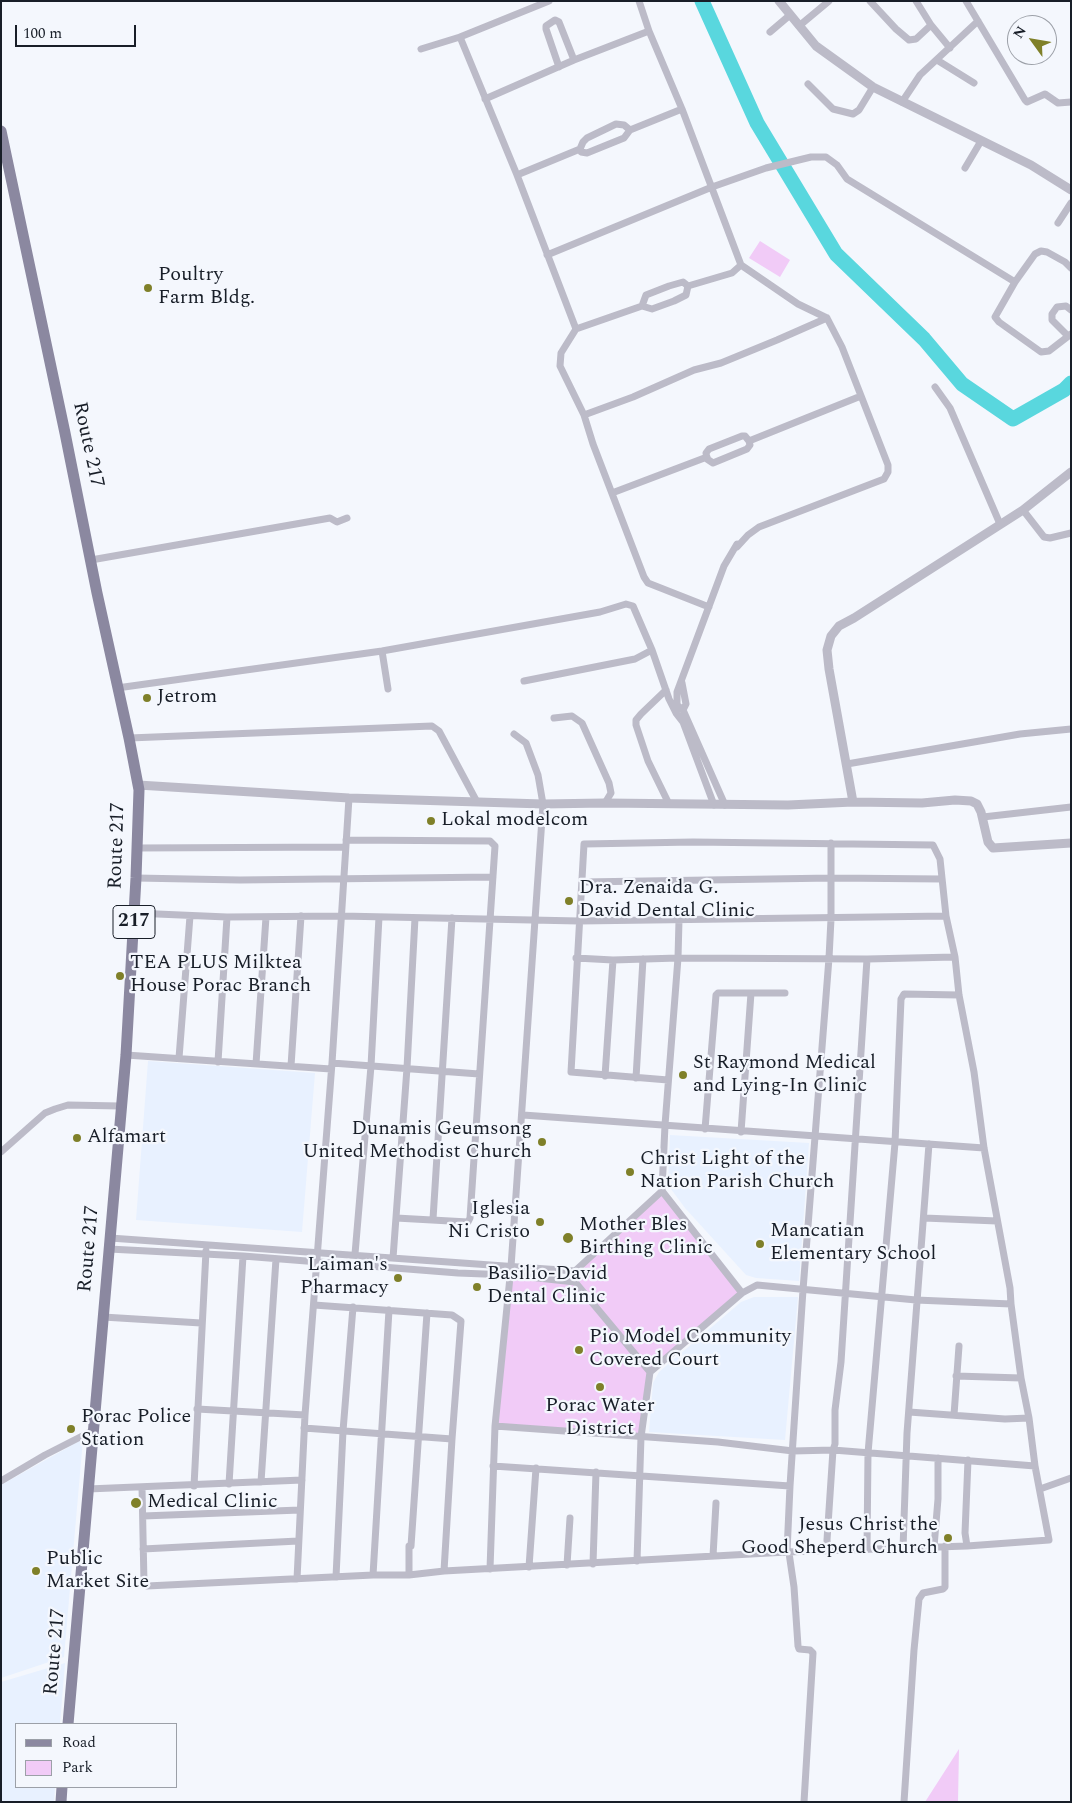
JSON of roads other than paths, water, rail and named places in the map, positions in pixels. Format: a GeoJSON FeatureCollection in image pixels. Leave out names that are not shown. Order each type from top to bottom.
{"type":"FeatureCollection","features":[{"type":"Feature","properties":{"kind":"main road","name":"Route 217"},"geometry":{"type":"LineString","coordinates":[[1,131],[117,688],[130,738],[138,785],[139,808],[126,1055],[120,1106],[68,1723]]}},
{"type":"Feature","properties":{"kind":"main road"},"geometry":{"type":"LineString","coordinates":[[61,1802],[62,1788]]}},
{"type":"Feature","properties":{"kind":"street"},"geometry":{"type":"LineString","coordinates":[[421,49],[460,37],[549,1]]}},
{"type":"Feature","properties":{"kind":"street"},"geometry":{"type":"LineString","coordinates":[[639,1],[741,265],[798,304],[827,318],[842,347],[888,465],[888,472],[884,479],[766,524],[753,531],[737,547],[737,544],[728,558],[682,683],[686,704],[683,710],[725,805]]}},
{"type":"Feature","properties":{"kind":"street"},"geometry":{"type":"LineString","coordinates":[[779,1],[816,46],[873,87],[1031,165],[1071,190]]}},
{"type":"Feature","properties":{"kind":"street"},"geometry":{"type":"LineString","coordinates":[[800,26],[829,1]]}},
{"type":"Feature","properties":{"kind":"street"},"geometry":{"type":"LineString","coordinates":[[870,1],[909,40],[916,39],[932,25]]}},
{"type":"Feature","properties":{"kind":"street"},"geometry":{"type":"LineString","coordinates":[[916,1],[950,48]]}},
{"type":"Feature","properties":{"kind":"street"},"geometry":{"type":"LineString","coordinates":[[966,1],[1025,100],[1028,102],[1045,94],[1058,103],[1071,102]]}},
{"type":"Feature","properties":{"kind":"street"},"geometry":{"type":"LineString","coordinates":[[770,32],[790,15]]}},
{"type":"Feature","properties":{"kind":"street"},"geometry":{"type":"LineString","coordinates":[[559,66],[546,29],[546,26],[555,20],[559,22],[574,60]]}},
{"type":"Feature","properties":{"kind":"street"},"geometry":{"type":"LineString","coordinates":[[902,102],[920,75],[978,21]]}},
{"type":"Feature","properties":{"kind":"street"},"geometry":{"type":"LineString","coordinates":[[485,99],[559,66],[649,31]]}},
{"type":"Feature","properties":{"kind":"street"},"geometry":{"type":"LineString","coordinates":[[460,37],[517,175],[576,329]]}},
{"type":"Feature","properties":{"kind":"street"},"geometry":{"type":"LineString","coordinates":[[937,60],[974,82]]}},
{"type":"Feature","properties":{"kind":"street"},"geometry":{"type":"LineString","coordinates":[[808,84],[833,108],[854,114],[859,110],[873,87]]}},
{"type":"Feature","properties":{"kind":"street"},"geometry":{"type":"LineString","coordinates":[[580,148],[582,152],[587,153],[624,138],[630,130],[682,109]]}},
{"type":"Feature","properties":{"kind":"street"},"geometry":{"type":"LineString","coordinates":[[517,175],[580,148],[587,138],[616,124],[630,130]]}},
{"type":"Feature","properties":{"kind":"street"},"geometry":{"type":"LineString","coordinates":[[965,168],[981,141]]}},
{"type":"Feature","properties":{"kind":"street"},"geometry":{"type":"LineString","coordinates":[[547,255],[712,187],[778,164],[826,157],[837,165],[847,178],[1015,282]]}},
{"type":"Feature","properties":{"kind":"street"},"geometry":{"type":"LineString","coordinates":[[1058,223],[1071,203]]}},
{"type":"Feature","properties":{"kind":"street"},"geometry":{"type":"LineString","coordinates":[[1071,268],[1057,257],[1041,251],[1035,254],[1015,282],[995,317],[998,322],[1041,352],[1050,351],[1070,335],[1052,320],[1052,314],[1057,307],[1066,306],[1071,310]]}},
{"type":"Feature","properties":{"kind":"street"},"geometry":{"type":"LineString","coordinates":[[688,286],[732,273],[741,265]]}},
{"type":"Feature","properties":{"kind":"street"},"geometry":{"type":"LineString","coordinates":[[642,306],[646,295],[683,282],[688,286]]}},
{"type":"Feature","properties":{"kind":"street"},"geometry":{"type":"LineString","coordinates":[[688,286],[686,295],[674,301],[652,308],[642,306],[576,329],[561,352],[560,366],[584,415],[593,444],[644,578],[648,583],[709,607]]}},
{"type":"Feature","properties":{"kind":"street"},"geometry":{"type":"LineString","coordinates":[[584,415],[633,397],[694,370],[721,363],[827,318]]}},
{"type":"Feature","properties":{"kind":"street"},"geometry":{"type":"LineString","coordinates":[[935,387],[950,408],[1000,524]]}},
{"type":"Feature","properties":{"kind":"street"},"geometry":{"type":"LineString","coordinates":[[748,441],[861,396]]}},
{"type":"Feature","properties":{"kind":"street"},"geometry":{"type":"LineString","coordinates":[[742,436],[745,436],[750,445],[747,449],[713,463],[707,457],[706,453],[709,449],[742,436]]}},
{"type":"Feature","properties":{"kind":"street"},"geometry":{"type":"LineString","coordinates":[[612,493],[707,457]]}},
{"type":"Feature","properties":{"kind":"street"},"geometry":{"type":"LineString","coordinates":[[853,802],[829,669],[827,650],[831,636],[839,626],[1023,510],[1071,472]]}},
{"type":"Feature","properties":{"kind":"street"},"geometry":{"type":"LineString","coordinates":[[1023,510],[1044,537],[1050,538],[1071,534]]}},
{"type":"Feature","properties":{"kind":"street"},"geometry":{"type":"LineString","coordinates":[[90,560],[330,518],[337,522],[346,518]]}},
{"type":"Feature","properties":{"kind":"street"},"geometry":{"type":"LineString","coordinates":[[117,688],[382,651],[600,612],[626,604],[633,606],[652,650],[666,690],[676,713],[683,722],[714,805]]}},
{"type":"Feature","properties":{"kind":"street"},"geometry":{"type":"LineString","coordinates":[[524,681],[635,659],[652,650]]}},
{"type":"Feature","properties":{"kind":"street"},"geometry":{"type":"LineString","coordinates":[[382,651],[388,689]]}},
{"type":"Feature","properties":{"kind":"street"},"geometry":{"type":"LineString","coordinates":[[666,690],[641,714],[636,720],[636,725],[648,761],[669,804]]}},
{"type":"Feature","properties":{"kind":"street"},"geometry":{"type":"LineString","coordinates":[[554,718],[572,716],[582,723],[609,783],[611,794],[605,803]]}},
{"type":"Feature","properties":{"kind":"street"},"geometry":{"type":"LineString","coordinates":[[130,738],[432,726],[440,731],[477,802]]}},
{"type":"Feature","properties":{"kind":"street"},"geometry":{"type":"LineString","coordinates":[[847,764],[1020,734],[1071,728]]}},
{"type":"Feature","properties":{"kind":"street"},"geometry":{"type":"LineString","coordinates":[[490,1569],[495,1426],[511,1266],[523,1115],[543,804],[538,775],[526,743],[514,734]]}},
{"type":"Feature","properties":{"kind":"street"},"geometry":{"type":"LineString","coordinates":[[138,785],[349,798],[543,804],[788,805],[853,802],[922,803],[971,801],[977,804],[983,817],[988,842],[993,848],[1071,843]]}},
{"type":"Feature","properties":{"kind":"street"},"geometry":{"type":"LineString","coordinates":[[297,1579],[304,1428],[332,1066],[349,798]]}},
{"type":"Feature","properties":{"kind":"street"},"geometry":{"type":"LineString","coordinates":[[983,817],[1071,807]]}},
{"type":"Feature","properties":{"kind":"street"},"geometry":{"type":"LineString","coordinates":[[137,848],[490,842],[495,846],[470,1220],[468,1222],[396,1218]]}},
{"type":"Feature","properties":{"kind":"street"},"geometry":{"type":"LineString","coordinates":[[804,1802],[813,1654],[810,1650],[801,1650],[798,1646],[794,1586],[788,1552],[790,1486],[803,1290],[830,958],[831,843]]}},
{"type":"Feature","properties":{"kind":"street"},"geometry":{"type":"LineString","coordinates":[[142,1488],[144,1583],[147,1586],[373,1575],[409,1575],[444,1571],[712,1556],[967,1546],[1049,1540],[1035,1466],[1030,1418],[1021,1378],[1010,1288],[984,1148],[974,1072],[959,995],[955,957],[946,916],[940,859],[932,845],[831,843],[584,844],[570,1070],[572,1073],[668,1080]]}},
{"type":"Feature","properties":{"kind":"street"},"geometry":{"type":"LineString","coordinates":[[136,878],[343,879],[493,877]]}},
{"type":"Feature","properties":{"kind":"street"},"geometry":{"type":"LineString","coordinates":[[583,882],[832,878],[942,879]]}},
{"type":"Feature","properties":{"kind":"street"},"geometry":{"type":"LineString","coordinates":[[134,913],[227,917],[341,916],[579,921],[946,916]]}},
{"type":"Feature","properties":{"kind":"street"},"geometry":{"type":"LineString","coordinates":[[179,1058],[190,916]]}},
{"type":"Feature","properties":{"kind":"street"},"geometry":{"type":"LineString","coordinates":[[291,1066],[301,916]]}},
{"type":"Feature","properties":{"kind":"street"},"geometry":{"type":"LineString","coordinates":[[218,1062],[227,917]]}},
{"type":"Feature","properties":{"kind":"street"},"geometry":{"type":"LineString","coordinates":[[256,1064],[266,917]]}},
{"type":"Feature","properties":{"kind":"street"},"geometry":{"type":"LineString","coordinates":[[355,1254],[371,1066],[379,918]]}},
{"type":"Feature","properties":{"kind":"street"},"geometry":{"type":"LineString","coordinates":[[393,1258],[407,1068],[415,918]]}},
{"type":"Feature","properties":{"kind":"street"},"geometry":{"type":"LineString","coordinates":[[433,1219],[452,918]]}},
{"type":"Feature","properties":{"kind":"street"},"geometry":{"type":"LineString","coordinates":[[679,920],[662,1191],[742,1293]]}},
{"type":"Feature","properties":{"kind":"street"},"geometry":{"type":"LineString","coordinates":[[576,958],[613,960],[955,957]]}},
{"type":"Feature","properties":{"kind":"street"},"geometry":{"type":"LineString","coordinates":[[636,1078],[643,959]]}},
{"type":"Feature","properties":{"kind":"street"},"geometry":{"type":"LineString","coordinates":[[828,1551],[832,1450],[835,1444],[835,1410],[841,1362],[867,959]]}},
{"type":"Feature","properties":{"kind":"street"},"geometry":{"type":"LineString","coordinates":[[605,1076],[613,960]]}},
{"type":"Feature","properties":{"kind":"street"},"geometry":{"type":"LineString","coordinates":[[705,1129],[715,996],[718,993],[785,993]]}},
{"type":"Feature","properties":{"kind":"street"},"geometry":{"type":"LineString","coordinates":[[742,1132],[751,993]]}},
{"type":"Feature","properties":{"kind":"street"},"geometry":{"type":"LineString","coordinates":[[867,1549],[868,1454],[895,1143],[902,996],[904,994],[959,995]]}},
{"type":"Feature","properties":{"kind":"street"},"geometry":{"type":"LineString","coordinates":[[126,1055],[291,1066],[371,1066],[479,1074]]}},
{"type":"Feature","properties":{"kind":"street"},"geometry":{"type":"LineString","coordinates":[[1,1152],[45,1113],[55,1109],[68,1105],[120,1106]]}},
{"type":"Feature","properties":{"kind":"street"},"geometry":{"type":"LineString","coordinates":[[523,1115],[984,1148]]}},
{"type":"Feature","properties":{"kind":"street"},"geometry":{"type":"LineString","coordinates":[[903,1549],[906,1456],[916,1300],[929,1144]]}},
{"type":"Feature","properties":{"kind":"street"},"geometry":{"type":"LineString","coordinates":[[109,1243],[207,1244],[575,1271],[662,1191]]}},
{"type":"Feature","properties":{"kind":"street"},"geometry":{"type":"LineString","coordinates":[[924,1218],[997,1221]]}},
{"type":"Feature","properties":{"kind":"street"},"geometry":{"type":"LineString","coordinates":[[109,1243],[206,1254],[439,1272],[510,1275],[575,1282]]}},
{"type":"Feature","properties":{"kind":"street"},"geometry":{"type":"LineString","coordinates":[[194,1486],[201,1323],[207,1244]]}},
{"type":"Feature","properties":{"kind":"street"},"geometry":{"type":"LineString","coordinates":[[229,1484],[232,1410],[243,1256]]}},
{"type":"Feature","properties":{"kind":"street"},"geometry":{"type":"LineString","coordinates":[[261,1482],[276,1259]]}},
{"type":"Feature","properties":{"kind":"street"},"geometry":{"type":"LineString","coordinates":[[575,1271],[575,1282],[650,1372]]}},
{"type":"Feature","properties":{"kind":"street"},"geometry":{"type":"LineString","coordinates":[[637,1561],[641,1437],[650,1372],[742,1293],[757,1285],[916,1300],[1011,1304]]}},
{"type":"Feature","properties":{"kind":"street"},"geometry":{"type":"LineString","coordinates":[[314,1305],[454,1315],[462,1323],[452,1439],[444,1571]]}},
{"type":"Feature","properties":{"kind":"street"},"geometry":{"type":"LineString","coordinates":[[336,1577],[343,1431],[353,1307]]}},
{"type":"Feature","properties":{"kind":"street"},"geometry":{"type":"LineString","coordinates":[[373,1575],[389,1310]]}},
{"type":"Feature","properties":{"kind":"street"},"geometry":{"type":"LineString","coordinates":[[409,1575],[408,1554],[409,1546],[411,1546],[427,1313]]}},
{"type":"Feature","properties":{"kind":"street"},"geometry":{"type":"LineString","coordinates":[[103,1318],[201,1323]]}},
{"type":"Feature","properties":{"kind":"street"},"geometry":{"type":"LineString","coordinates":[[954,1415],[958,1346]]}},
{"type":"Feature","properties":{"kind":"street"},"geometry":{"type":"LineString","coordinates":[[956,1376],[1021,1378]]}},
{"type":"Feature","properties":{"kind":"street"},"geometry":{"type":"LineString","coordinates":[[197,1409],[305,1414]]}},
{"type":"Feature","properties":{"kind":"street"},"geometry":{"type":"LineString","coordinates":[[909,1412],[1005,1419],[1030,1418]]}},
{"type":"Feature","properties":{"kind":"street"},"geometry":{"type":"LineString","coordinates":[[495,1426],[718,1442],[793,1451],[832,1450],[1035,1466]]}},
{"type":"Feature","properties":{"kind":"street"},"geometry":{"type":"LineString","coordinates":[[304,1428],[452,1439]]}},
{"type":"Feature","properties":{"kind":"street"},"geometry":{"type":"LineString","coordinates":[[1,1482],[45,1455],[94,1430]]}},
{"type":"Feature","properties":{"kind":"street"},"geometry":{"type":"LineString","coordinates":[[934,1547],[938,1499],[938,1458]]}},
{"type":"Feature","properties":{"kind":"street"},"geometry":{"type":"LineString","coordinates":[[967,1546],[965,1533],[968,1460]]}},
{"type":"Feature","properties":{"kind":"street"},"geometry":{"type":"LineString","coordinates":[[493,1466],[790,1486]]}},
{"type":"Feature","properties":{"kind":"street"},"geometry":{"type":"LineString","coordinates":[[530,1567],[536,1468]]}},
{"type":"Feature","properties":{"kind":"street"},"geometry":{"type":"LineString","coordinates":[[593,1564],[596,1472]]}},
{"type":"Feature","properties":{"kind":"street"},"geometry":{"type":"LineString","coordinates":[[1040,1489],[1071,1478]]}},
{"type":"Feature","properties":{"kind":"street"},"geometry":{"type":"LineString","coordinates":[[88,1488],[142,1488],[302,1480]]}},
{"type":"Feature","properties":{"kind":"street"},"geometry":{"type":"LineString","coordinates":[[712,1556],[716,1503]]}},
{"type":"Feature","properties":{"kind":"street"},"geometry":{"type":"LineString","coordinates":[[143,1516],[300,1510]]}},
{"type":"Feature","properties":{"kind":"street"},"geometry":{"type":"LineString","coordinates":[[567,1565],[570,1518]]}},
{"type":"Feature","properties":{"kind":"street"},"geometry":{"type":"LineString","coordinates":[[143,1549],[298,1541]]}},
{"type":"Feature","properties":{"kind":"street"},"geometry":{"type":"LineString","coordinates":[[904,1802],[913,1659],[919,1600],[924,1593],[944,1588],[945,1546]]}},
{"type":"Feature","properties":{"kind":"waterway"},"geometry":{"type":"LineString","coordinates":[[702,1],[757,123],[836,254],[924,339],[962,384],[1013,419],[1064,390],[1071,383]]}},
{"type":"Feature","properties":{"kind":"place","name":"Poultry Farm Bldg."},"geometry":{"type":"Point","coordinates":[148,288]}},
{"type":"Feature","properties":{"kind":"place","name":"Jetrom"},"geometry":{"type":"Point","coordinates":[147,698]}},
{"type":"Feature","properties":{"kind":"place","name":"Lokal modelcom"},"geometry":{"type":"Point","coordinates":[431,821]}},
{"type":"Feature","properties":{"kind":"place","name":"Dra. Zenaida G. David Dental Clinic"},"geometry":{"type":"Point","coordinates":[569,901]}},
{"type":"Feature","properties":{"kind":"place","name":"TEA PLUS Milktea House Porac Branch"},"geometry":{"type":"Point","coordinates":[120,976]}},
{"type":"Feature","properties":{"kind":"place","name":"St Raymond Medical and Lying-In Clinic"},"geometry":{"type":"Point","coordinates":[683,1075]}},
{"type":"Feature","properties":{"kind":"place","name":"Alfamart"},"geometry":{"type":"Point","coordinates":[77,1138]}},
{"type":"Feature","properties":{"kind":"place","name":"Dunamis Geumsong United Methodist Church"},"geometry":{"type":"Point","coordinates":[542,1142]}},
{"type":"Feature","properties":{"kind":"place","name":"Christ Light of the Nation Parish Church"},"geometry":{"type":"Point","coordinates":[630,1172]}},
{"type":"Feature","properties":{"kind":"place","name":"Iglesia Ni Cristo"},"geometry":{"type":"Point","coordinates":[540,1222]}},
{"type":"Feature","properties":{"kind":"place","name":"Mother Bles Birthing Clinic"},"geometry":{"type":"Point","coordinates":[568,1238]}},
{"type":"Feature","properties":{"kind":"place","name":"Mancatian Elementary School"},"geometry":{"type":"Point","coordinates":[760,1244]}},
{"type":"Feature","properties":{"kind":"place","name":"Laiman's Pharmacy"},"geometry":{"type":"Point","coordinates":[398,1278]}},
{"type":"Feature","properties":{"kind":"place","name":"Basilio-David Dental Clinic"},"geometry":{"type":"Point","coordinates":[477,1287]}},
{"type":"Feature","properties":{"kind":"place","name":"Pio Model Community Covered Court"},"geometry":{"type":"Point","coordinates":[579,1350]}},
{"type":"Feature","properties":{"kind":"place","name":"Porac Water District"},"geometry":{"type":"Point","coordinates":[600,1387]}},
{"type":"Feature","properties":{"kind":"place","name":"Porac Police Station"},"geometry":{"type":"Point","coordinates":[71,1429]}},
{"type":"Feature","properties":{"kind":"place","name":"Medical Clinic"},"geometry":{"type":"Point","coordinates":[136,1503]}},
{"type":"Feature","properties":{"kind":"place","name":"Jesus Christ the Good Sheperd Church"},"geometry":{"type":"Point","coordinates":[948,1538]}},
{"type":"Feature","properties":{"kind":"place","name":"Public Market Site"},"geometry":{"type":"Point","coordinates":[36,1571]}}]}
